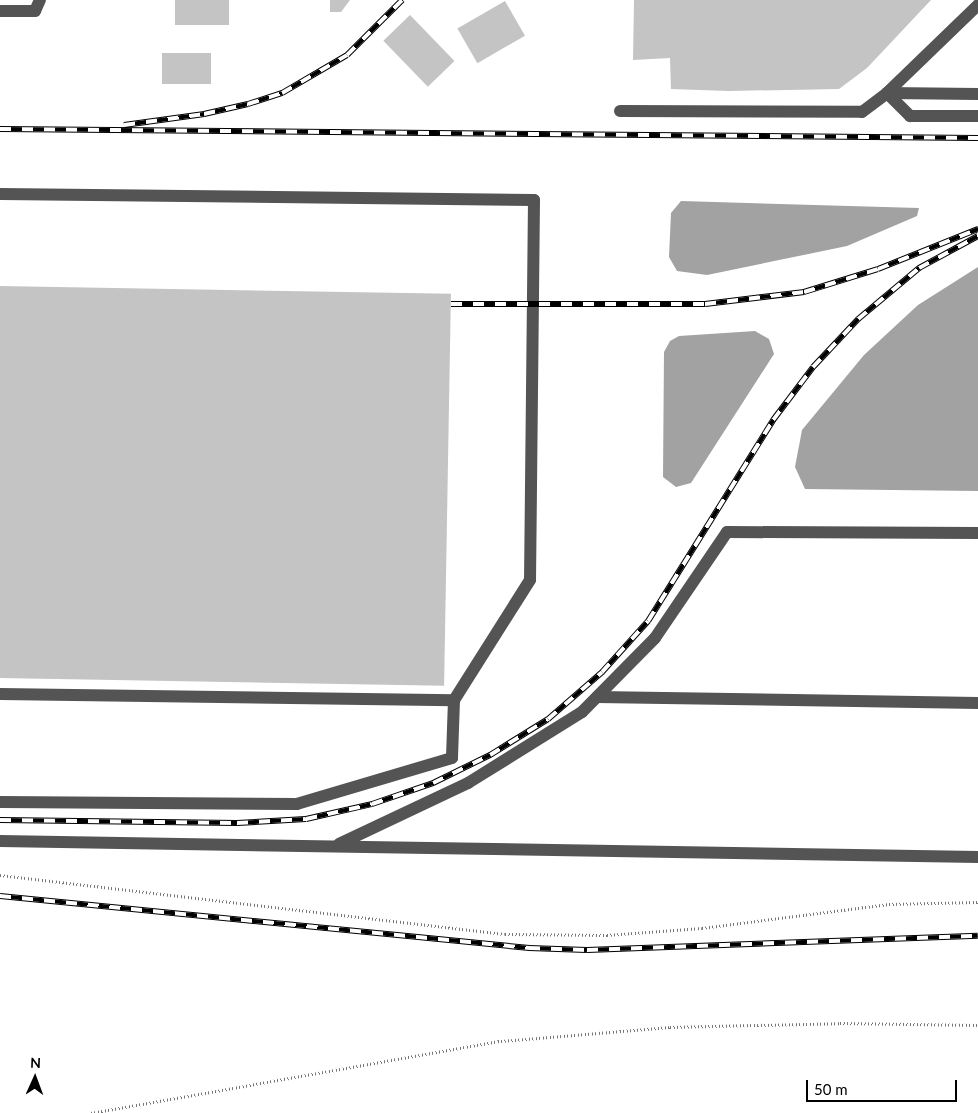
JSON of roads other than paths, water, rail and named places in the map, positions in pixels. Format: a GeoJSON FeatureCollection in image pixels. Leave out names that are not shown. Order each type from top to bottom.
{"type":"FeatureCollection","features":[{"type":"Feature","properties":{"kind":"lane"},"geometry":{"type":"LineString","coordinates":[[0,12],[35,11],[40,0]]}},
{"type":"Feature","properties":{"kind":"lane"},"geometry":{"type":"LineString","coordinates":[[620,111],[862,112],[887,93],[978,5]]}},
{"type":"Feature","properties":{"kind":"lane"},"geometry":{"type":"LineString","coordinates":[[887,93],[978,94]]}},
{"type":"Feature","properties":{"kind":"lane"},"geometry":{"type":"LineString","coordinates":[[887,93],[910,116],[978,116]]}},
{"type":"Feature","properties":{"kind":"lane"},"geometry":{"type":"LineString","coordinates":[[0,194],[534,200],[530,580],[454,700],[452,758],[297,804],[0,802]]}},
{"type":"Feature","properties":{"kind":"lane"},"geometry":{"type":"LineString","coordinates":[[335,846],[468,783],[582,712],[656,638],[727,532],[978,533]]}},
{"type":"Feature","properties":{"kind":"lane"},"geometry":{"type":"LineString","coordinates":[[0,694],[454,700]]}},
{"type":"Feature","properties":{"kind":"lane"},"geometry":{"type":"LineString","coordinates":[[597,697],[978,703]]}},
{"type":"Feature","properties":{"kind":"lane"},"geometry":{"type":"LineString","coordinates":[[0,841],[978,857]]}},
{"type":"Feature","properties":{"kind":"railway"},"geometry":{"type":"LineString","coordinates":[[124,125],[204,114],[248,104],[282,93],[347,55],[402,0]]}},
{"type":"Feature","properties":{"kind":"railway"},"geometry":{"type":"LineString","coordinates":[[0,129],[978,138]]}},
{"type":"Feature","properties":{"kind":"railway"},"geometry":{"type":"LineString","coordinates":[[451,304],[705,304],[804,292],[878,269],[978,229]]}},
{"type":"Feature","properties":{"kind":"railway"},"geometry":{"type":"LineString","coordinates":[[0,820],[237,823],[306,819],[372,804],[433,783],[490,755],[548,719],[602,672],[648,621],[773,420],[813,367],[858,319],[919,268],[978,236]]}},
{"type":"Feature","properties":{"kind":"railway"},"geometry":{"type":"LineString","coordinates":[[0,896],[529,948],[587,950],[978,936]]}}]}
